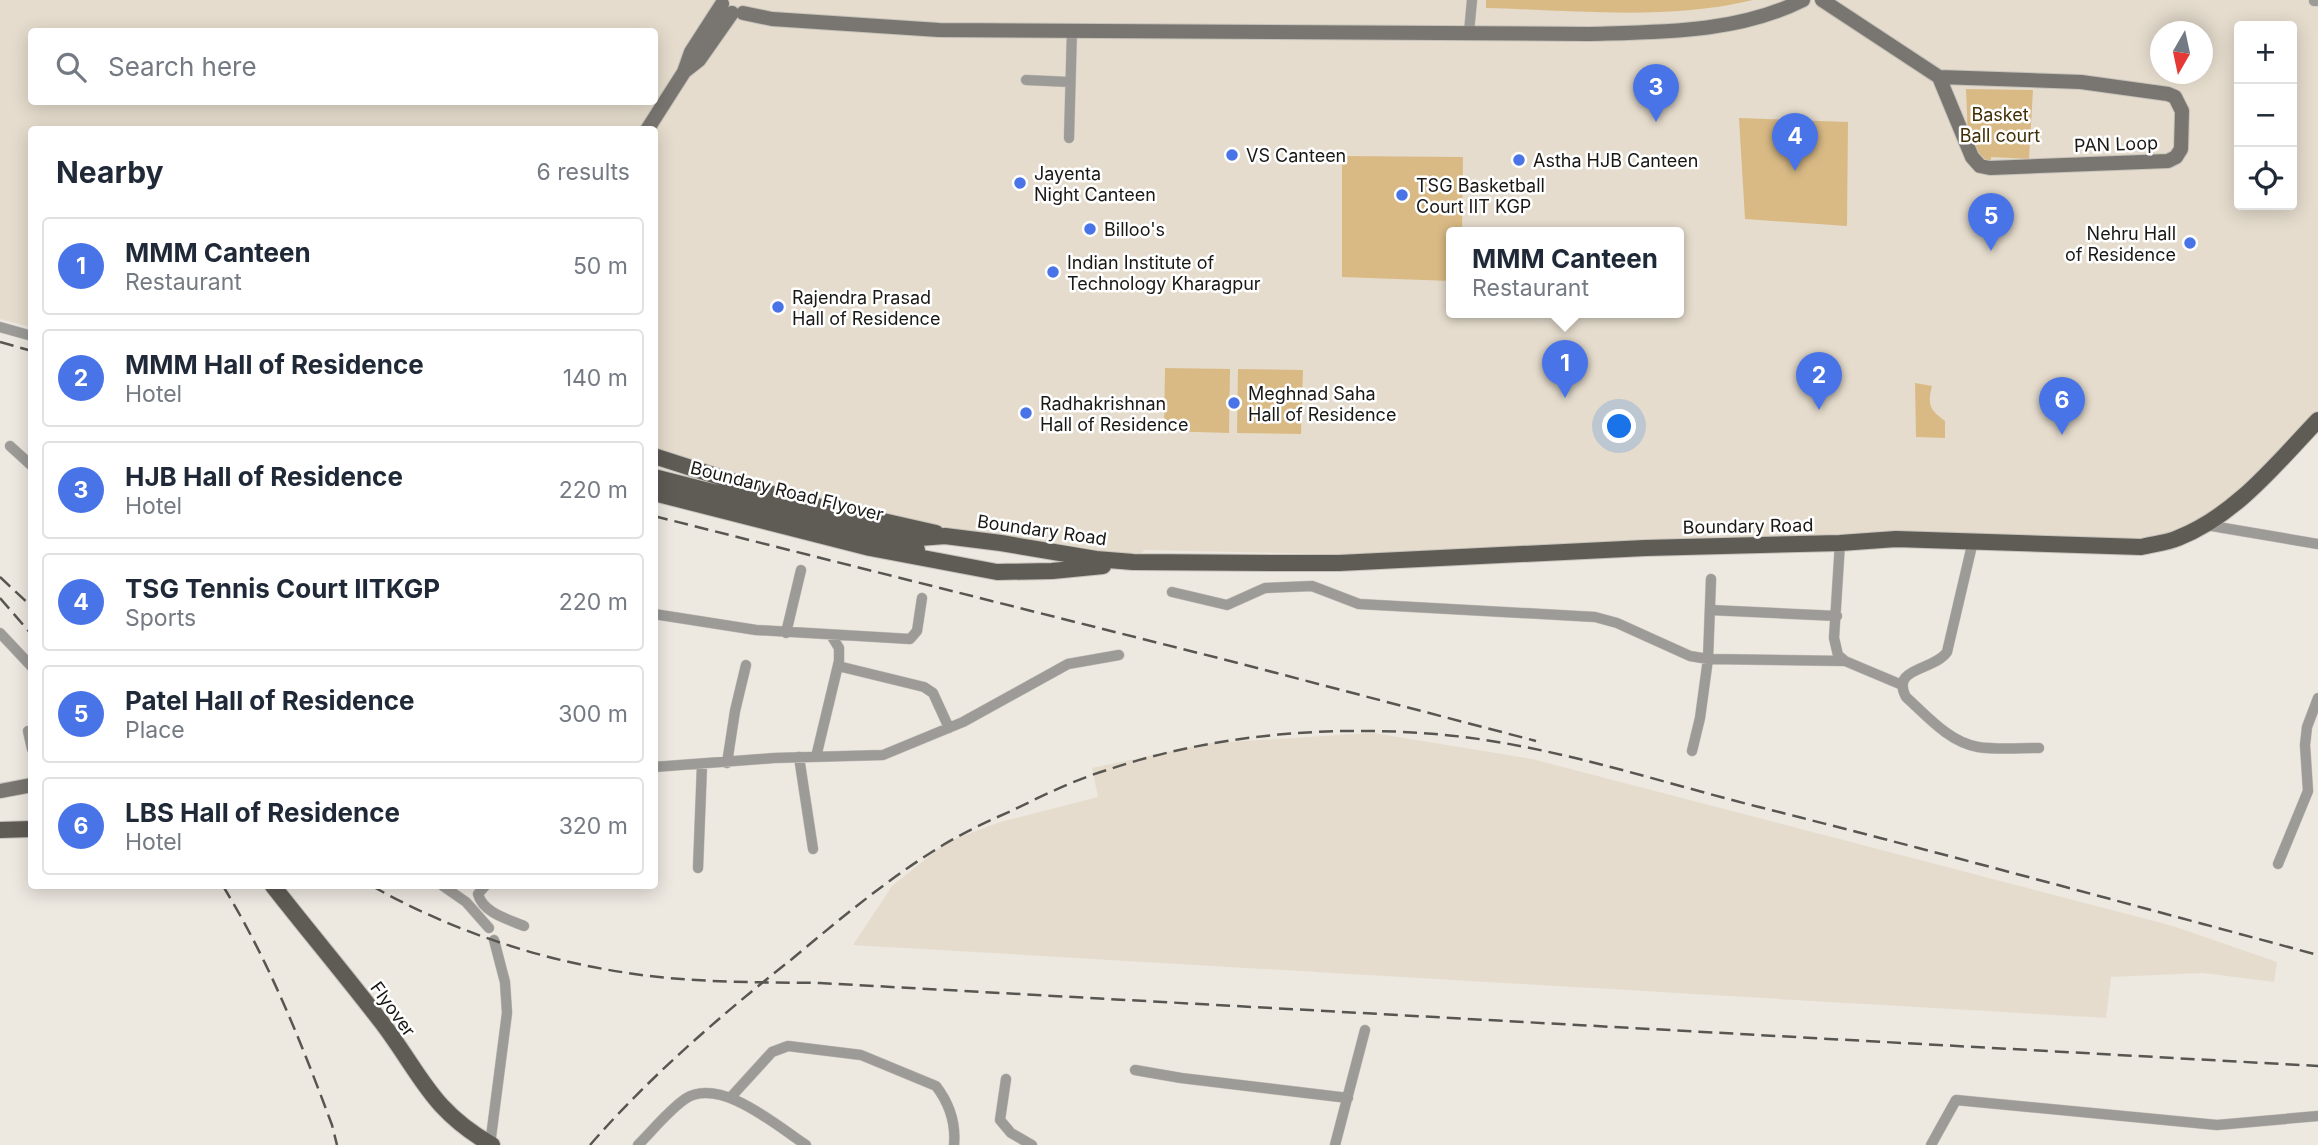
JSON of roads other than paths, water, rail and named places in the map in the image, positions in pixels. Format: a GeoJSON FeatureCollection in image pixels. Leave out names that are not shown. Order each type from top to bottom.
{"type":"FeatureCollection","features":[{"type":"Feature","properties":{"kind":"main road","name":"Boundary Road"},"geometry":{"type":"LineString","coordinates":[[945,536],[1133,562],[1339,563],[1632,548],[1896,539],[2141,547],[2176,540],[2206,525],[2257,484],[2318,420]]}},
{"type":"Feature","properties":{"kind":"main road"},"geometry":{"type":"LineString","coordinates":[[658,457],[794,501],[945,536]]}},
{"type":"Feature","properties":{"kind":"main road","name":"Boundary Road Flyover"},"geometry":{"type":"LineString","coordinates":[[658,478],[906,542],[945,536]]}},
{"type":"Feature","properties":{"kind":"main road","name":"Boundary Road"},"geometry":{"type":"LineString","coordinates":[[658,494],[858,545],[997,572],[1052,571],[1133,562]]}},
{"type":"Feature","properties":{"kind":"main road"},"geometry":{"type":"LineString","coordinates":[[906,542],[926,560]]}},
{"type":"Feature","properties":{"kind":"main road"},"geometry":{"type":"LineString","coordinates":[[997,572],[1001,543]]}},
{"type":"Feature","properties":{"kind":"main road"},"geometry":{"type":"LineString","coordinates":[[0,830],[28,829]]}},
{"type":"Feature","properties":{"kind":"main road","name":"Flyover"},"geometry":{"type":"LineString","coordinates":[[275,889],[384,1026],[433,1099],[450,1117],[491,1145]]}},
{"type":"Feature","properties":{"kind":"street"},"geometry":{"type":"LineString","coordinates":[[730,8],[750,7],[752,0]]}},
{"type":"Feature","properties":{"kind":"street"},"geometry":{"type":"LineString","coordinates":[[1469,32],[1472,0]]}},
{"type":"Feature","properties":{"kind":"street"},"geometry":{"type":"LineString","coordinates":[[730,8],[772,19],[939,30],[1589,34],[1709,28],[1760,18],[1803,0]]}},
{"type":"Feature","properties":{"kind":"street"},"geometry":{"type":"LineString","coordinates":[[1822,0],[1939,78]]}},
{"type":"Feature","properties":{"kind":"street"},"geometry":{"type":"LineString","coordinates":[[650,126],[684,72],[699,60],[730,8]]}},
{"type":"Feature","properties":{"kind":"street"},"geometry":{"type":"LineString","coordinates":[[1069,138],[1072,30]]}},
{"type":"Feature","properties":{"kind":"street","name":"PAN Loop"},"geometry":{"type":"LineString","coordinates":[[1939,78],[2081,82],[2168,94],[2175,97],[2180,104],[2181,149],[2176,157],[2168,161],[1990,168],[1980,166],[1972,157],[1939,78]]}},
{"type":"Feature","properties":{"kind":"street"},"geometry":{"type":"LineString","coordinates":[[1026,80],[1070,82]]}},
{"type":"Feature","properties":{"kind":"street"},"geometry":{"type":"LineString","coordinates":[[0,327],[28,335]]}},
{"type":"Feature","properties":{"kind":"street"},"geometry":{"type":"LineString","coordinates":[[10,446],[28,462]]}},
{"type":"Feature","properties":{"kind":"street"},"geometry":{"type":"LineString","coordinates":[[2206,525],[2318,544]]}},
{"type":"Feature","properties":{"kind":"street"},"geometry":{"type":"LineString","coordinates":[[1973,541],[1947,652],[1942,660],[1908,673],[1902,685],[1906,697],[1945,732],[1968,745],[2039,748]]}},
{"type":"Feature","properties":{"kind":"street"},"geometry":{"type":"LineString","coordinates":[[1840,543],[1835,648],[1838,655],[1845,661],[1902,685]]}},
{"type":"Feature","properties":{"kind":"street"},"geometry":{"type":"LineString","coordinates":[[786,633],[801,570]]}},
{"type":"Feature","properties":{"kind":"street"},"geometry":{"type":"LineString","coordinates":[[1692,751],[1700,718],[1708,659],[1711,579]]}},
{"type":"Feature","properties":{"kind":"street"},"geometry":{"type":"LineString","coordinates":[[1172,592],[1227,605],[1265,588],[1312,586],[1359,604],[1595,617],[1618,623],[1690,656],[1708,659],[1845,661]]}},
{"type":"Feature","properties":{"kind":"street"},"geometry":{"type":"LineString","coordinates":[[658,615],[786,633],[910,639],[917,631],[922,598]]}},
{"type":"Feature","properties":{"kind":"street"},"geometry":{"type":"LineString","coordinates":[[1710,610],[1837,616]]}},
{"type":"Feature","properties":{"kind":"street"},"geometry":{"type":"LineString","coordinates":[[0,633],[28,663]]}},
{"type":"Feature","properties":{"kind":"street"},"geometry":{"type":"LineString","coordinates":[[816,757],[838,666],[839,648],[831,635]]}},
{"type":"Feature","properties":{"kind":"street"},"geometry":{"type":"LineString","coordinates":[[658,767],[799,757],[876,756],[988,710],[1029,684],[1068,664],[1119,655]]}},
{"type":"Feature","properties":{"kind":"street"},"geometry":{"type":"LineString","coordinates":[[727,763],[734,711],[746,665]]}},
{"type":"Feature","properties":{"kind":"street"},"geometry":{"type":"LineString","coordinates":[[838,666],[924,687],[933,693],[949,728]]}},
{"type":"Feature","properties":{"kind":"street"},"geometry":{"type":"LineString","coordinates":[[2278,864],[2308,791],[2305,745],[2311,712],[2318,698]]}},
{"type":"Feature","properties":{"kind":"street"},"geometry":{"type":"LineString","coordinates":[[799,757],[813,849]]}},
{"type":"Feature","properties":{"kind":"street"},"geometry":{"type":"LineString","coordinates":[[698,868],[702,765]]}},
{"type":"Feature","properties":{"kind":"street"},"geometry":{"type":"LineString","coordinates":[[0,791],[28,786]]}},
{"type":"Feature","properties":{"kind":"street"},"geometry":{"type":"LineString","coordinates":[[447,889],[466,902],[489,928]]}},
{"type":"Feature","properties":{"kind":"street"},"geometry":{"type":"LineString","coordinates":[[482,889],[478,894],[482,904],[498,915],[524,926]]}},
{"type":"Feature","properties":{"kind":"street"},"geometry":{"type":"LineString","coordinates":[[491,1145],[493,1110],[507,1013],[505,982],[494,940]]}},
{"type":"Feature","properties":{"kind":"street"},"geometry":{"type":"LineString","coordinates":[[1335,1145],[1365,1030]]}},
{"type":"Feature","properties":{"kind":"street"},"geometry":{"type":"LineString","coordinates":[[731,1097],[772,1052],[779,1048],[788,1046],[861,1055],[936,1086],[952,1114],[954,1145]]}},
{"type":"Feature","properties":{"kind":"street"},"geometry":{"type":"LineString","coordinates":[[1135,1070],[1348,1098]]}},
{"type":"Feature","properties":{"kind":"street"},"geometry":{"type":"LineString","coordinates":[[1006,1079],[1000,1120],[1011,1133],[1032,1145]]}},
{"type":"Feature","properties":{"kind":"street"},"geometry":{"type":"LineString","coordinates":[[638,1145],[686,1098],[708,1093],[731,1097],[806,1145]]}},
{"type":"Feature","properties":{"kind":"street"},"geometry":{"type":"LineString","coordinates":[[1931,1145],[1956,1100],[2217,1125],[2318,1116]]}},
{"type":"Feature","properties":{"kind":"railway"},"geometry":{"type":"LineString","coordinates":[[0,342],[28,350]]}},
{"type":"Feature","properties":{"kind":"railway"},"geometry":{"type":"LineString","coordinates":[[658,517],[1536,741]]}},
{"type":"Feature","properties":{"kind":"railway"},"geometry":{"type":"LineString","coordinates":[[0,577],[28,603]]}},
{"type":"Feature","properties":{"kind":"railway"},"geometry":{"type":"LineString","coordinates":[[0,598],[28,630]]}},
{"type":"Feature","properties":{"kind":"railway"},"geometry":{"type":"LineString","coordinates":[[590,1145],[661,1071],[738,1002],[866,899],[943,845],[1046,794],[1095,774],[1187,748],[1269,736],[1311,732],[1394,732],[1435,734],[1517,745],[1969,861],[2318,955]]}},
{"type":"Feature","properties":{"kind":"railway"},"geometry":{"type":"LineString","coordinates":[[225,889],[255,943],[283,1002],[332,1125],[337,1145]]}},
{"type":"Feature","properties":{"kind":"railway"},"geometry":{"type":"LineString","coordinates":[[378,889],[432,916],[528,951],[595,967],[676,979],[820,983],[2318,1066]]}},
{"type":"Feature","properties":{"kind":"place","name":"HJB Hall of Residence"},"geometry":{"type":"Point","coordinates":[1656,122]}},
{"type":"Feature","properties":{"kind":"place","name":"VS Canteen"},"geometry":{"type":"Point","coordinates":[1232,155]}},
{"type":"Feature","properties":{"kind":"place","name":"Astha HJB Canteen"},"geometry":{"type":"Point","coordinates":[1519,160]}},
{"type":"Feature","properties":{"kind":"place","name":"TSG Tennis Court IITKGP"},"geometry":{"type":"Point","coordinates":[1795,171]}},
{"type":"Feature","properties":{"kind":"place","name":"Jayenta Night Canteen"},"geometry":{"type":"Point","coordinates":[1020,183]}},
{"type":"Feature","properties":{"kind":"place","name":"TSG Basketball Court IIT KGP"},"geometry":{"type":"Point","coordinates":[1402,195]}},
{"type":"Feature","properties":{"kind":"place","name":"Billoo's"},"geometry":{"type":"Point","coordinates":[1090,229]}},
{"type":"Feature","properties":{"kind":"place","name":"Nehru Hall of Residence"},"geometry":{"type":"Point","coordinates":[2190,243]}},
{"type":"Feature","properties":{"kind":"place","name":"Patel Hall of Residence"},"geometry":{"type":"Point","coordinates":[1991,251]}},
{"type":"Feature","properties":{"kind":"place","name":"Indian Institute of Technology Kharagpur"},"geometry":{"type":"Point","coordinates":[1053,272]}},
{"type":"Feature","properties":{"kind":"place","name":"Rajendra Prasad Hall of Residence"},"geometry":{"type":"Point","coordinates":[778,307]}},
{"type":"Feature","properties":{"kind":"place","name":"MMM Canteen"},"geometry":{"type":"Point","coordinates":[1565,398]}},
{"type":"Feature","properties":{"kind":"place","name":"Meghnad Saha Hall of Residence"},"geometry":{"type":"Point","coordinates":[1234,403]}},
{"type":"Feature","properties":{"kind":"place","name":"MMM Hall of Residence"},"geometry":{"type":"Point","coordinates":[1819,410]}},
{"type":"Feature","properties":{"kind":"place","name":"Radhakrishnan Hall of Residence"},"geometry":{"type":"Point","coordinates":[1026,413]}},
{"type":"Feature","properties":{"kind":"place","name":"LBS Hall of Residence"},"geometry":{"type":"Point","coordinates":[2062,435]}},
{"type":"Feature","properties":{"kind":"park label","name":"Basket Ball court"},"geometry":{"type":"Point","coordinates":[2000,124]}}]}
